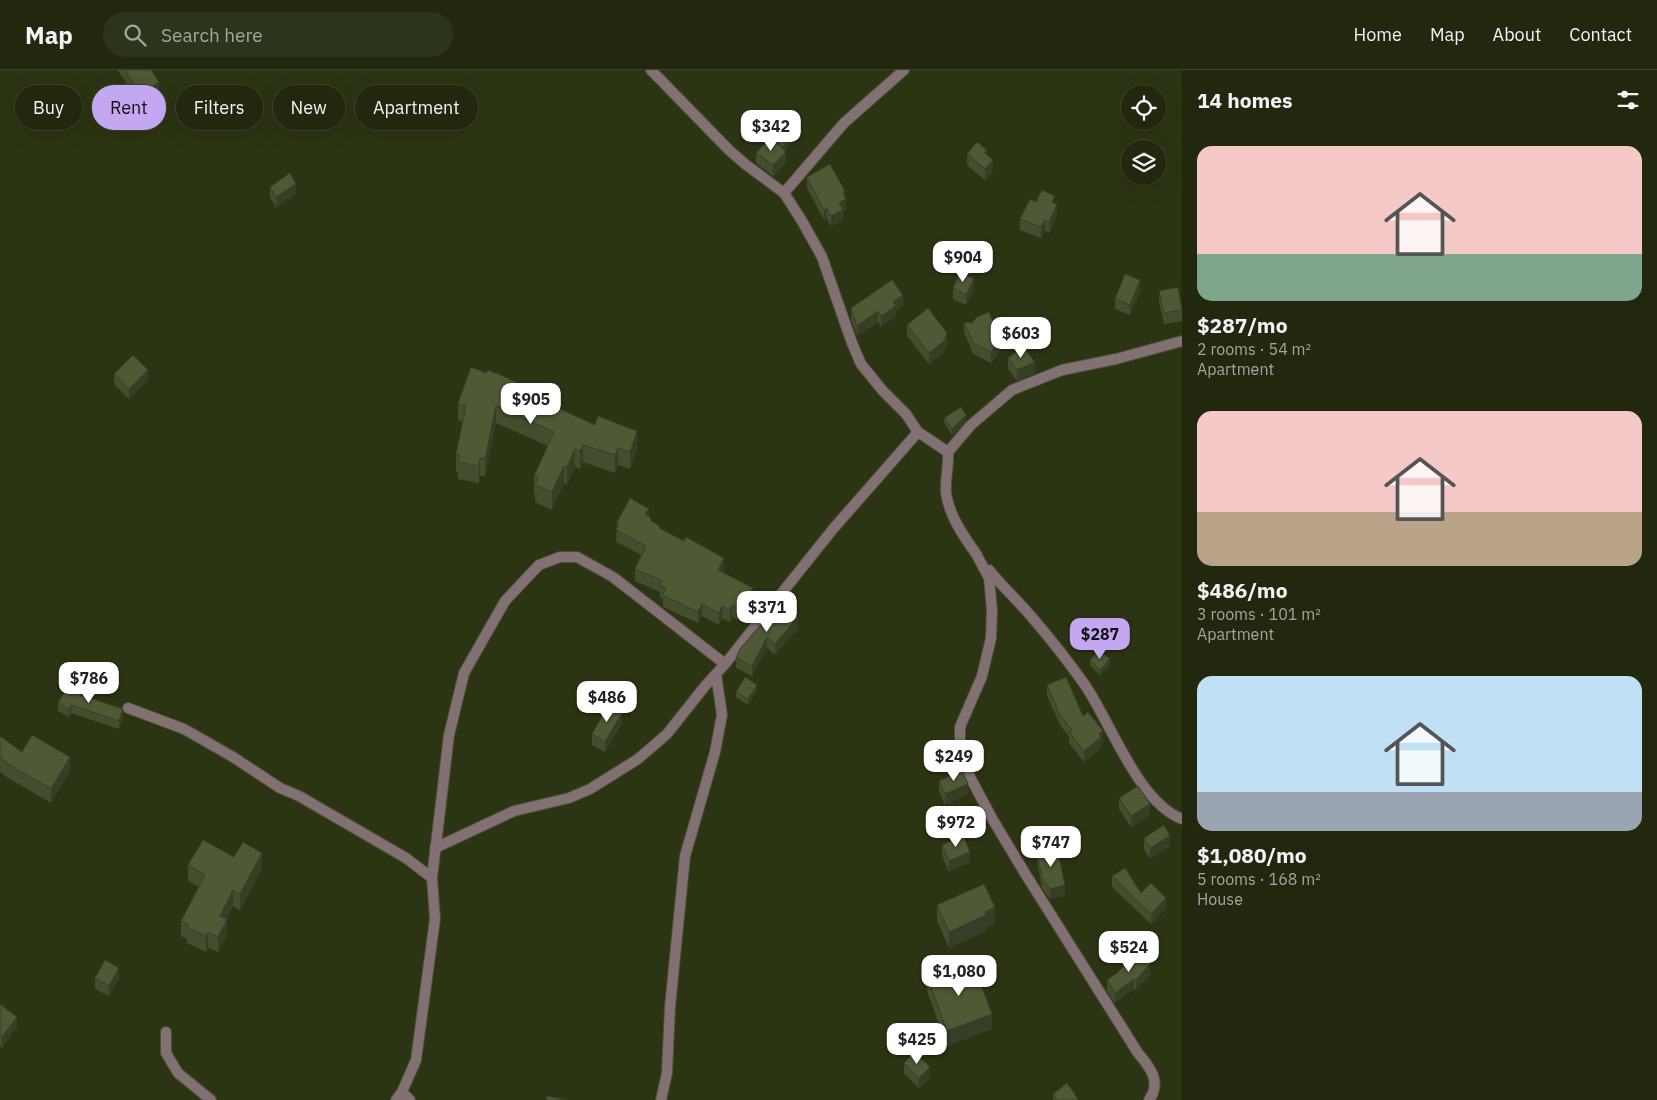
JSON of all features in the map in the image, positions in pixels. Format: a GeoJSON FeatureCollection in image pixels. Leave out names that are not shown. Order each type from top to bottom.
{"type":"FeatureCollection","features":[{"type":"Feature","properties":{"kind":"street"},"geometry":{"type":"LineString","coordinates":[[651,70],[729,150],[784,193],[822,257],[861,364],[882,390],[906,414],[918,432],[948,452]]}},
{"type":"Feature","properties":{"kind":"street"},"geometry":{"type":"LineString","coordinates":[[784,193],[844,123],[904,70]]}},
{"type":"Feature","properties":{"kind":"street"},"geometry":{"type":"LineString","coordinates":[[1182,342],[1116,359],[1062,370],[1012,390],[971,426],[948,452],[946,492],[955,521],[974,550],[990,572],[1030,615],[1085,686],[1139,779],[1156,802],[1172,816],[1182,819]]}},
{"type":"Feature","properties":{"kind":"street"},"geometry":{"type":"LineString","coordinates":[[435,848],[514,811],[569,798],[590,789],[638,759],[667,734],[833,529],[918,432]]}},
{"type":"Feature","properties":{"kind":"street"},"geometry":{"type":"LineString","coordinates":[[974,550],[990,578],[991,638],[982,676],[960,727],[960,746],[970,776],[997,828],[1138,1053],[1154,1074],[1155,1085],[1149,1100]]}},
{"type":"Feature","properties":{"kind":"street"},"geometry":{"type":"LineString","coordinates":[[410,1100],[399,1096],[416,1060],[435,919],[432,878],[449,735],[464,673],[505,601],[539,566],[560,557],[577,557],[613,577],[725,664]]}},
{"type":"Feature","properties":{"kind":"street"},"geometry":{"type":"LineString","coordinates":[[660,1100],[667,1073],[670,1007],[685,856],[715,752],[722,715],[716,674]]}},
{"type":"Feature","properties":{"kind":"street"},"geometry":{"type":"LineString","coordinates":[[128,708],[184,729],[233,757],[280,788],[299,796],[406,858],[432,878]]}},
{"type":"Feature","properties":{"kind":"street"},"geometry":{"type":"LineString","coordinates":[[166,1032],[166,1053],[178,1073],[211,1100]]}},
{"type":"Feature","properties":{"kind":"building"},"geometry":{"type":"Polygon","coordinates":[[[124,70],[151,70],[159,82],[155,85],[135,85],[124,70]]]}},
{"type":"Feature","properties":{"kind":"building"},"geometry":{"type":"Polygon","coordinates":[[[779,124],[792,139],[782,147],[769,133],[779,124]]]}},
{"type":"Feature","properties":{"kind":"building"},"geometry":{"type":"Polygon","coordinates":[[[771,137],[786,152],[773,165],[756,153],[771,137]]]}},
{"type":"Feature","properties":{"kind":"building"},"geometry":{"type":"Polygon","coordinates":[[[977,142],[987,150],[985,153],[993,160],[985,169],[967,154],[977,142]]]}},
{"type":"Feature","properties":{"kind":"building"},"geometry":{"type":"Polygon","coordinates":[[[830,164],[845,191],[843,192],[846,199],[839,203],[843,210],[831,216],[827,208],[824,210],[807,177],[830,164]]]}},
{"type":"Feature","properties":{"kind":"building"},"geometry":{"type":"Polygon","coordinates":[[[290,173],[296,184],[276,197],[270,187],[290,173]]]}},
{"type":"Feature","properties":{"kind":"building"},"geometry":{"type":"Polygon","coordinates":[[[1042,190],[1055,196],[1052,202],[1057,204],[1049,222],[1045,220],[1041,227],[1020,219],[1030,199],[1036,202],[1042,190]]]}},
{"type":"Feature","properties":{"kind":"building"},"geometry":{"type":"Polygon","coordinates":[[[960,272],[974,279],[966,295],[953,288],[960,272]]]}},
{"type":"Feature","properties":{"kind":"building"},"geometry":{"type":"Polygon","coordinates":[[[1125,274],[1140,280],[1130,305],[1115,299],[1125,274]]]}},
{"type":"Feature","properties":{"kind":"building"},"geometry":{"type":"Polygon","coordinates":[[[892,280],[903,295],[893,302],[896,306],[881,316],[878,311],[857,326],[851,308],[892,280]]]}},
{"type":"Feature","properties":{"kind":"building"},"geometry":{"type":"Polygon","coordinates":[[[1178,287],[1182,310],[1164,313],[1159,291],[1178,287]]]}},
{"type":"Feature","properties":{"kind":"building"},"geometry":{"type":"Polygon","coordinates":[[[928,308],[947,333],[944,341],[929,353],[907,325],[928,308]]]}},
{"type":"Feature","properties":{"kind":"building"},"geometry":{"type":"Polygon","coordinates":[[[989,312],[1001,340],[991,352],[973,343],[964,322],[972,323],[977,317],[989,312]]]}},
{"type":"Feature","properties":{"kind":"building"},"geometry":{"type":"Polygon","coordinates":[[[1023,347],[1035,362],[1017,370],[1008,358],[1023,347]]]}},
{"type":"Feature","properties":{"kind":"building"},"geometry":{"type":"Polygon","coordinates":[[[133,355],[148,370],[129,389],[114,374],[133,355]]]}},
{"type":"Feature","properties":{"kind":"building"},"geometry":{"type":"Polygon","coordinates":[[[471,367],[486,373],[488,370],[548,397],[545,402],[595,425],[598,416],[637,431],[630,452],[618,448],[615,455],[583,445],[580,451],[575,449],[567,467],[564,466],[552,492],[535,485],[538,478],[534,476],[554,432],[496,406],[485,459],[480,458],[479,466],[458,462],[460,455],[456,454],[466,406],[458,403],[471,367]]]}},
{"type":"Feature","properties":{"kind":"building"},"geometry":{"type":"Polygon","coordinates":[[[961,407],[966,415],[952,429],[944,418],[961,407]]]}},
{"type":"Feature","properties":{"kind":"building"},"geometry":{"type":"Polygon","coordinates":[[[630,498],[649,509],[645,514],[651,518],[650,520],[660,526],[659,528],[684,541],[686,537],[724,558],[718,570],[753,588],[742,610],[732,605],[730,610],[722,606],[719,613],[702,604],[698,612],[663,595],[666,588],[660,585],[663,581],[635,569],[646,546],[616,530],[619,524],[617,522],[630,498]]]}},
{"type":"Feature","properties":{"kind":"building"},"geometry":{"type":"Polygon","coordinates":[[[780,602],[798,617],[775,644],[767,637],[752,666],[736,658],[740,649],[780,602]]]}},
{"type":"Feature","properties":{"kind":"building"},"geometry":{"type":"Polygon","coordinates":[[[1099,650],[1110,659],[1100,670],[1090,660],[1099,650]]]}},
{"type":"Feature","properties":{"kind":"building"},"geometry":{"type":"Polygon","coordinates":[[[745,677],[757,685],[748,699],[736,692],[745,677]]]}},
{"type":"Feature","properties":{"kind":"building"},"geometry":{"type":"Polygon","coordinates":[[[1066,677],[1083,716],[1088,712],[1103,731],[1099,734],[1101,737],[1084,751],[1069,732],[1072,730],[1060,715],[1047,685],[1066,677]]]}},
{"type":"Feature","properties":{"kind":"building"},"geometry":{"type":"Polygon","coordinates":[[[70,683],[80,689],[78,694],[123,709],[119,721],[71,705],[69,709],[58,703],[70,683]]]}},
{"type":"Feature","properties":{"kind":"building"},"geometry":{"type":"Polygon","coordinates":[[[608,705],[622,713],[605,742],[592,734],[608,705]]]}},
{"type":"Feature","properties":{"kind":"building"},"geometry":{"type":"Polygon","coordinates":[[[32,735],[70,757],[51,789],[8,764],[0,757],[0,736],[22,752],[32,735]]]}},
{"type":"Feature","properties":{"kind":"building"},"geometry":{"type":"Polygon","coordinates":[[[962,770],[968,784],[945,794],[939,781],[962,770]]]}},
{"type":"Feature","properties":{"kind":"building"},"geometry":{"type":"Polygon","coordinates":[[[1138,786],[1150,804],[1131,816],[1119,798],[1138,786]]]}},
{"type":"Feature","properties":{"kind":"building"},"geometry":{"type":"Polygon","coordinates":[[[1164,825],[1170,836],[1150,848],[1144,838],[1164,825]]]}},
{"type":"Feature","properties":{"kind":"building"},"geometry":{"type":"Polygon","coordinates":[[[963,835],[970,852],[949,861],[942,845],[963,835]]]}},
{"type":"Feature","properties":{"kind":"building"},"geometry":{"type":"Polygon","coordinates":[[[203,840],[234,857],[243,842],[262,853],[240,894],[233,890],[220,916],[227,919],[218,937],[208,932],[206,936],[187,927],[188,924],[181,921],[205,875],[188,865],[203,840]]]}},
{"type":"Feature","properties":{"kind":"building"},"geometry":{"type":"Polygon","coordinates":[[[1057,847],[1065,885],[1050,889],[1042,878],[1037,852],[1057,847]]]}},
{"type":"Feature","properties":{"kind":"building"},"geometry":{"type":"Polygon","coordinates":[[[1125,868],[1141,893],[1151,883],[1166,898],[1151,914],[1112,876],[1125,868]]]}},
{"type":"Feature","properties":{"kind":"building"},"geometry":{"type":"Polygon","coordinates":[[[984,884],[995,907],[985,912],[986,915],[949,932],[937,905],[984,884]]]}},
{"type":"Feature","properties":{"kind":"building"},"geometry":{"type":"Polygon","coordinates":[[[1137,952],[1150,964],[1136,980],[1134,979],[1115,993],[1107,980],[1117,973],[1137,952]]]}},
{"type":"Feature","properties":{"kind":"building"},"geometry":{"type":"Polygon","coordinates":[[[105,960],[119,968],[109,986],[95,978],[105,960]]]}},
{"type":"Feature","properties":{"kind":"building"},"geometry":{"type":"Polygon","coordinates":[[[962,962],[969,981],[978,977],[992,1014],[947,1031],[927,976],[962,962]]]}},
{"type":"Feature","properties":{"kind":"building"},"geometry":{"type":"Polygon","coordinates":[[[0,1004],[17,1017],[2,1037],[0,1036],[0,1004]]]}},
{"type":"Feature","properties":{"kind":"building"},"geometry":{"type":"Polygon","coordinates":[[[914,1052],[930,1067],[919,1078],[904,1063],[914,1052]]]}},
{"type":"Feature","properties":{"kind":"building"},"geometry":{"type":"Polygon","coordinates":[[[1067,1083],[1078,1099],[1057,1100],[1053,1094],[1067,1083]]]}},
{"type":"Feature","properties":{"kind":"building"},"geometry":{"type":"Polygon","coordinates":[[[547,1096],[567,1100],[546,1100],[547,1096]]]}}]}
